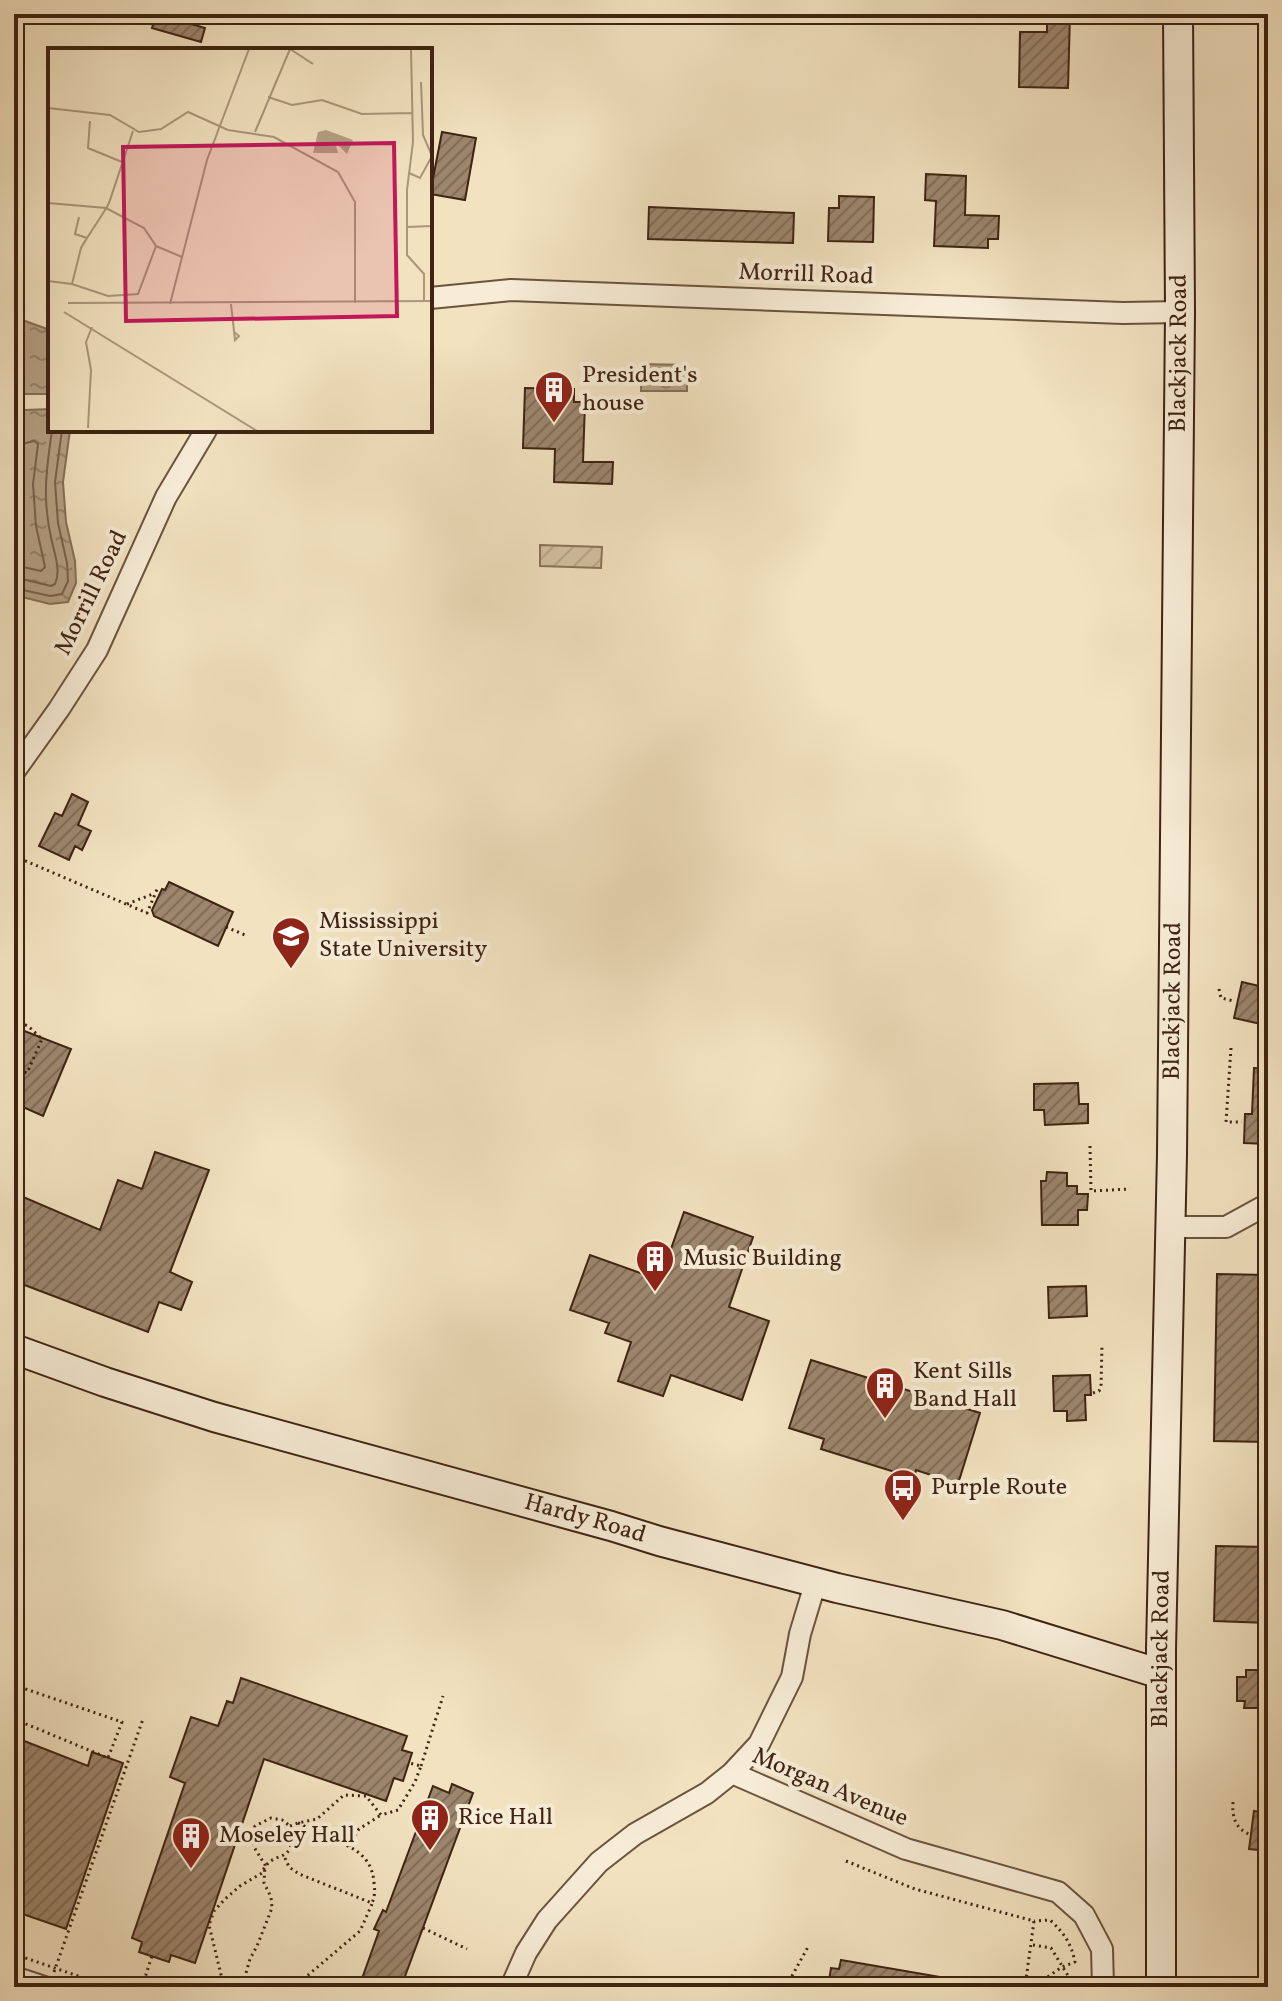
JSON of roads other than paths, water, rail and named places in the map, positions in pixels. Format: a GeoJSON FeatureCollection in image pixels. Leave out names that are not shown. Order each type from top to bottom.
{"type":"FeatureCollection","features":[{"type":"Feature","properties":{"kind":"street","name":"Blackjack Road"},"geometry":{"type":"LineString","coordinates":[[1161,1987],[1161,1674],[1171,1227],[1180,312],[1178,14]]}},
{"type":"Feature","properties":{"kind":"street","name":"Morrill Road"},"geometry":{"type":"LineString","coordinates":[[432,298],[511,290],[1123,313],[1180,312]]}},
{"type":"Feature","properties":{"kind":"street","name":"Morrill Road"},"geometry":{"type":"LineString","coordinates":[[14,772],[97,650],[166,497],[205,432]]}},
{"type":"Feature","properties":{"kind":"street"},"geometry":{"type":"LineString","coordinates":[[1171,1227],[1226,1227],[1268,1204]]}},
{"type":"Feature","properties":{"kind":"street","name":"Hardy Road"},"geometry":{"type":"LineString","coordinates":[[14,1349],[214,1417],[837,1588],[1002,1625],[1161,1674]]}},
{"type":"Feature","properties":{"kind":"street"},"geometry":{"type":"LineString","coordinates":[[732,1773],[759,1744],[792,1677],[800,1634],[816,1581]]}},
{"type":"Feature","properties":{"kind":"street","name":"Morgan Avenue"},"geometry":{"type":"LineString","coordinates":[[511,1987],[526,1953],[547,1920],[599,1862],[635,1834],[707,1793],[732,1773],[906,1849],[1058,1892],[1084,1915],[1102,1949],[1103,1987]]}},
{"type":"Feature","properties":{"kind":"street"},"geometry":{"type":"LineString","coordinates":[[14,1977],[48,1982]]}},
{"type":"Feature","properties":{"kind":"water"},"geometry":{"type":"Polygon","coordinates":[[[14,317],[48,329],[48,394],[14,394],[14,317]]]}},
{"type":"Feature","properties":{"kind":"water"},"geometry":{"type":"Polygon","coordinates":[[[641,364],[687,365],[687,391],[641,391],[641,364]]]}},
{"type":"Feature","properties":{"kind":"water"},"geometry":{"type":"Polygon","coordinates":[[[48,409],[48,432],[70,432],[63,482],[76,583],[68,602],[50,604],[14,595],[14,417],[25,410],[48,409]]]}},
{"type":"Feature","properties":{"kind":"place","name":"President's house"},"geometry":{"type":"Point","coordinates":[554,424]}},
{"type":"Feature","properties":{"kind":"place","name":"Mississippi State University"},"geometry":{"type":"Point","coordinates":[291,970]}},
{"type":"Feature","properties":{"kind":"place","name":"Music Building"},"geometry":{"type":"Point","coordinates":[655,1293]}},
{"type":"Feature","properties":{"kind":"place","name":"Kent Sills Band Hall"},"geometry":{"type":"Point","coordinates":[885,1420]}},
{"type":"Feature","properties":{"kind":"place","name":"Purple Route"},"geometry":{"type":"Point","coordinates":[903,1522]}},
{"type":"Feature","properties":{"kind":"place","name":"Rice Hall"},"geometry":{"type":"Point","coordinates":[430,1852]}},
{"type":"Feature","properties":{"kind":"place","name":"Moseley Hall"},"geometry":{"type":"Point","coordinates":[191,1870]}}]}
